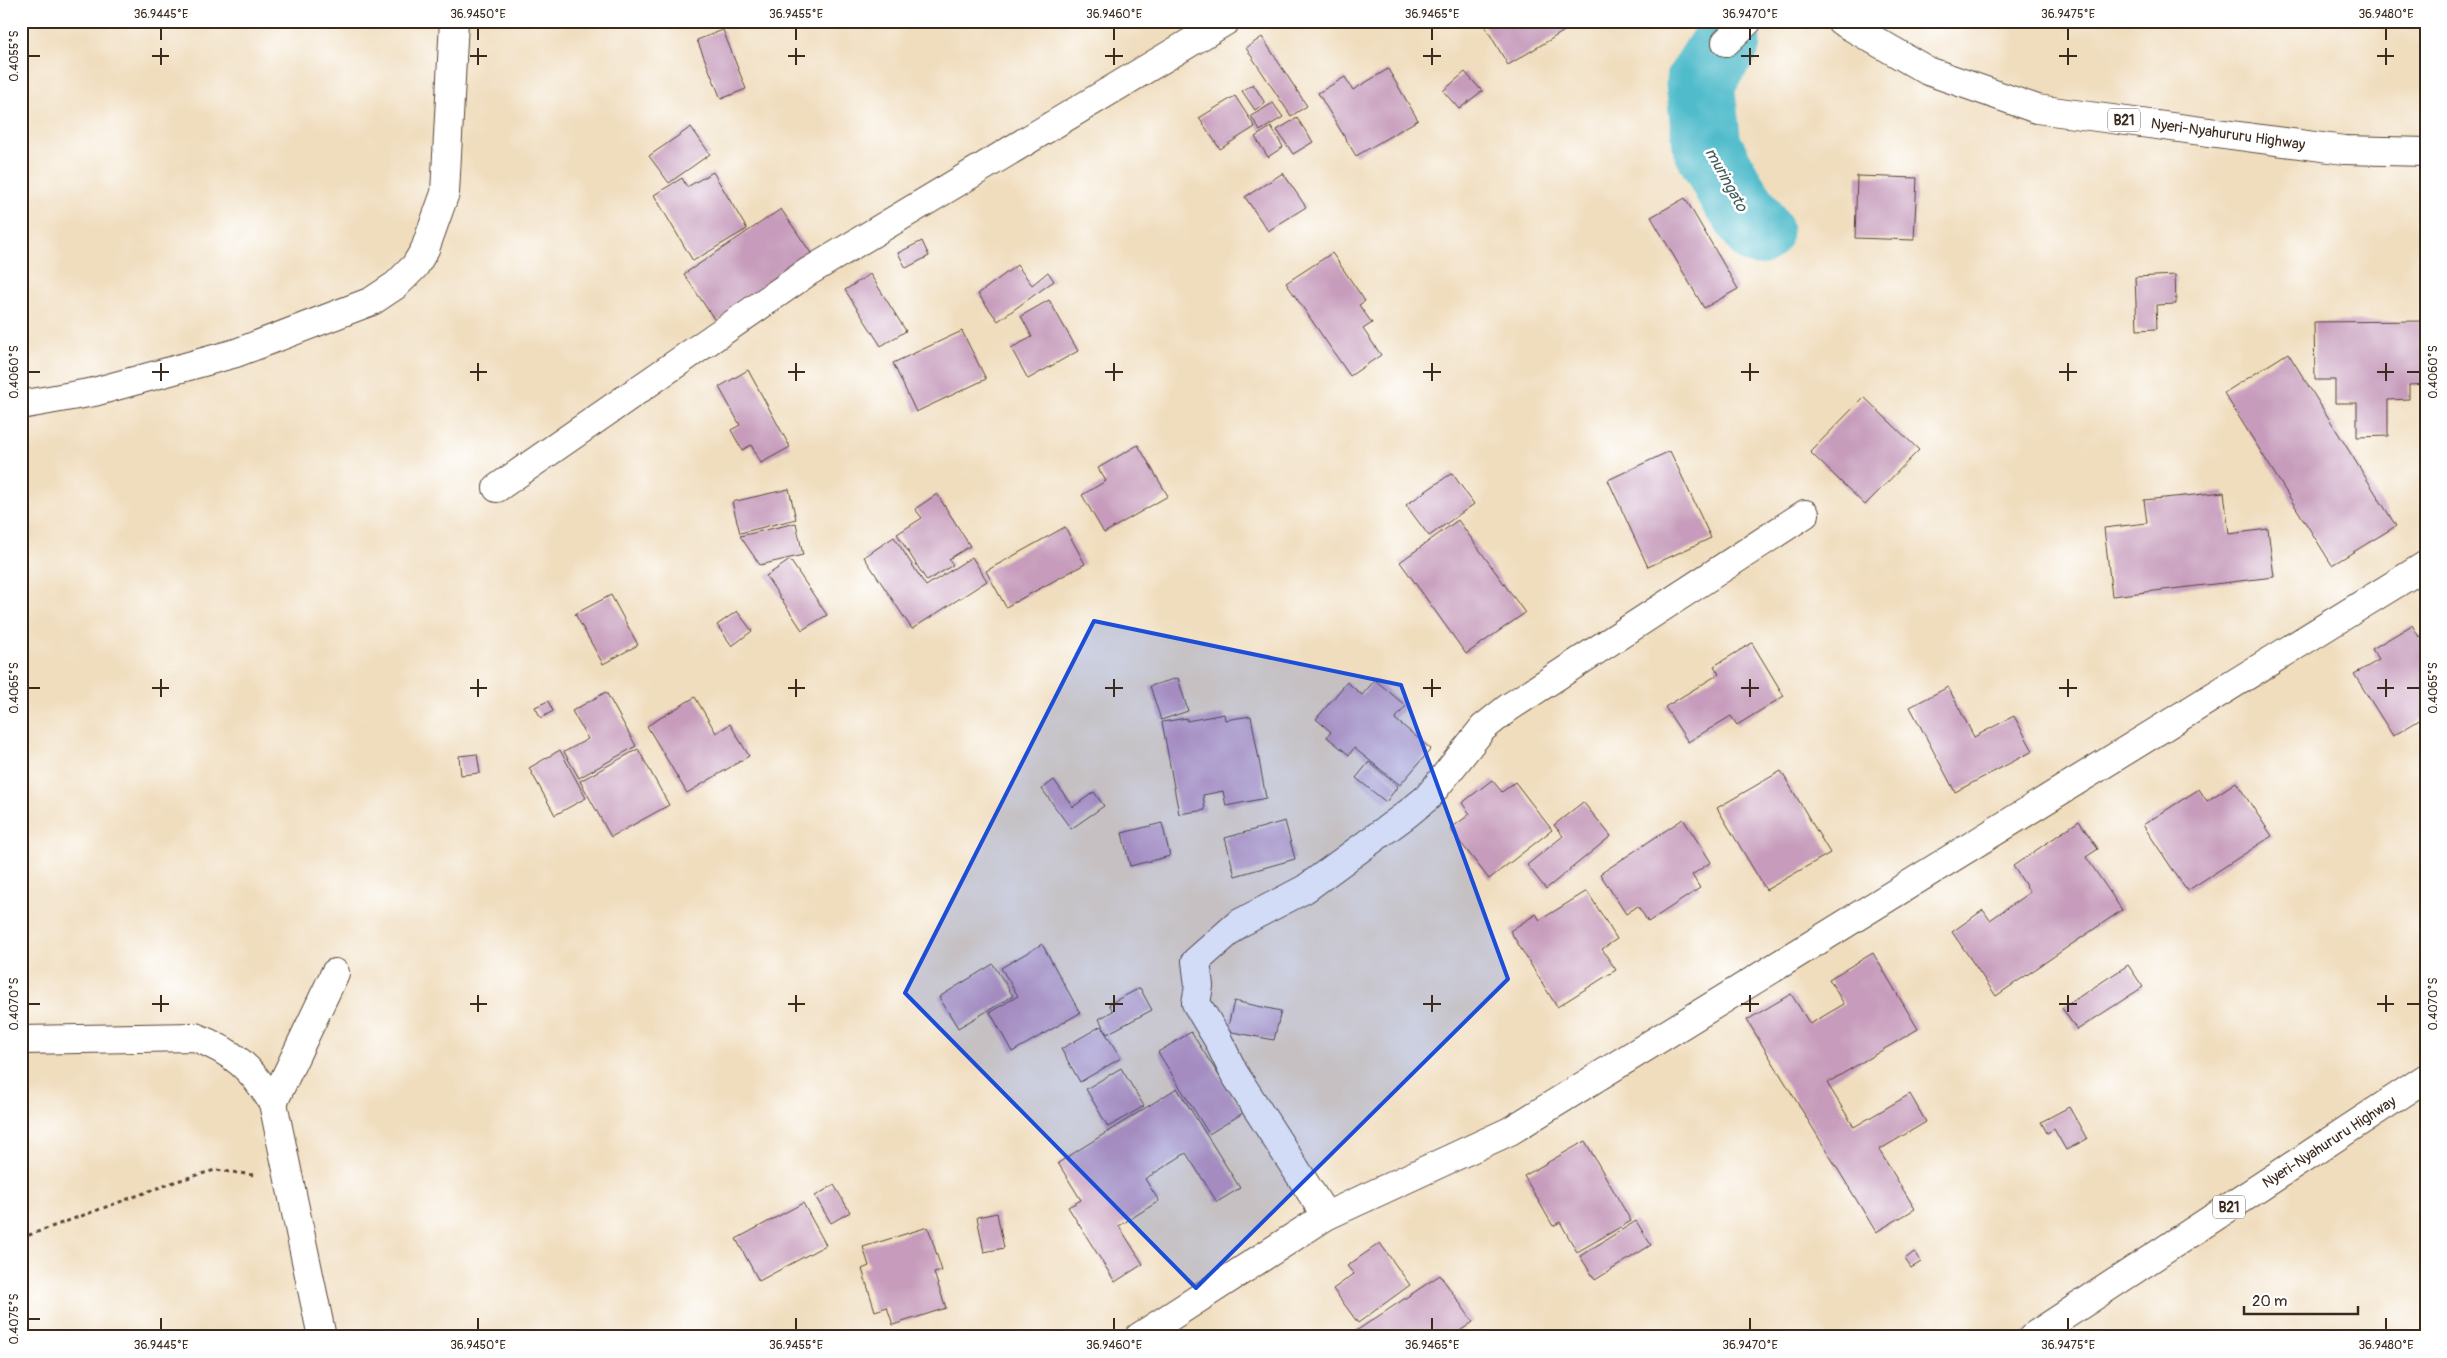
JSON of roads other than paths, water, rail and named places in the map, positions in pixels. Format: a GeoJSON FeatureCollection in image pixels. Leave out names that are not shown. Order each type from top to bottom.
{"type":"FeatureCollection","features":[{"type":"Feature","properties":{"kind":"main road"},"geometry":{"type":"LineString","coordinates":[[21,404],[94,392],[236,353],[372,301],[396,285],[415,266],[425,249],[445,193],[454,21]]}},
{"type":"Feature","properties":{"kind":"main road"},"geometry":{"type":"LineString","coordinates":[[498,488],[808,272],[1226,21]]}},
{"type":"Feature","properties":{"kind":"main road"},"geometry":{"type":"LineString","coordinates":[[1726,42],[1748,21]]}},
{"type":"Feature","properties":{"kind":"main road","name":"Nyeri-Nyahururu Highway"},"geometry":{"type":"LineString","coordinates":[[1841,21],[1928,71],[2037,110],[2344,150],[2426,152]]}},
{"type":"Feature","properties":{"kind":"main road"},"geometry":{"type":"LineString","coordinates":[[1326,1216],[1234,1073],[1217,1038],[1196,1003],[1199,986],[1196,961],[1238,924],[1305,889],[1406,815],[1428,797],[1483,728],[1508,708],[1805,514]]}},
{"type":"Feature","properties":{"kind":"main road"},"geometry":{"type":"LineString","coordinates":[[1139,1337],[1326,1216],[1510,1131],[2426,565]]}},
{"type":"Feature","properties":{"kind":"main road"},"geometry":{"type":"LineString","coordinates":[[273,1103],[335,973]]}},
{"type":"Feature","properties":{"kind":"main road"},"geometry":{"type":"LineString","coordinates":[[21,1040],[195,1037],[220,1047],[245,1065],[259,1080],[273,1103],[322,1337]]}},
{"type":"Feature","properties":{"kind":"main road","name":"Nyeri-Nyahururu Highway"},"geometry":{"type":"LineString","coordinates":[[2032,1337],[2426,1078]]}},
{"type":"Feature","properties":{"kind":"waterway","name":"muringato"},"geometry":{"type":"LineString","coordinates":[[1726,42],[1700,83],[1707,146],[1732,193],[1758,231]]}}]}
